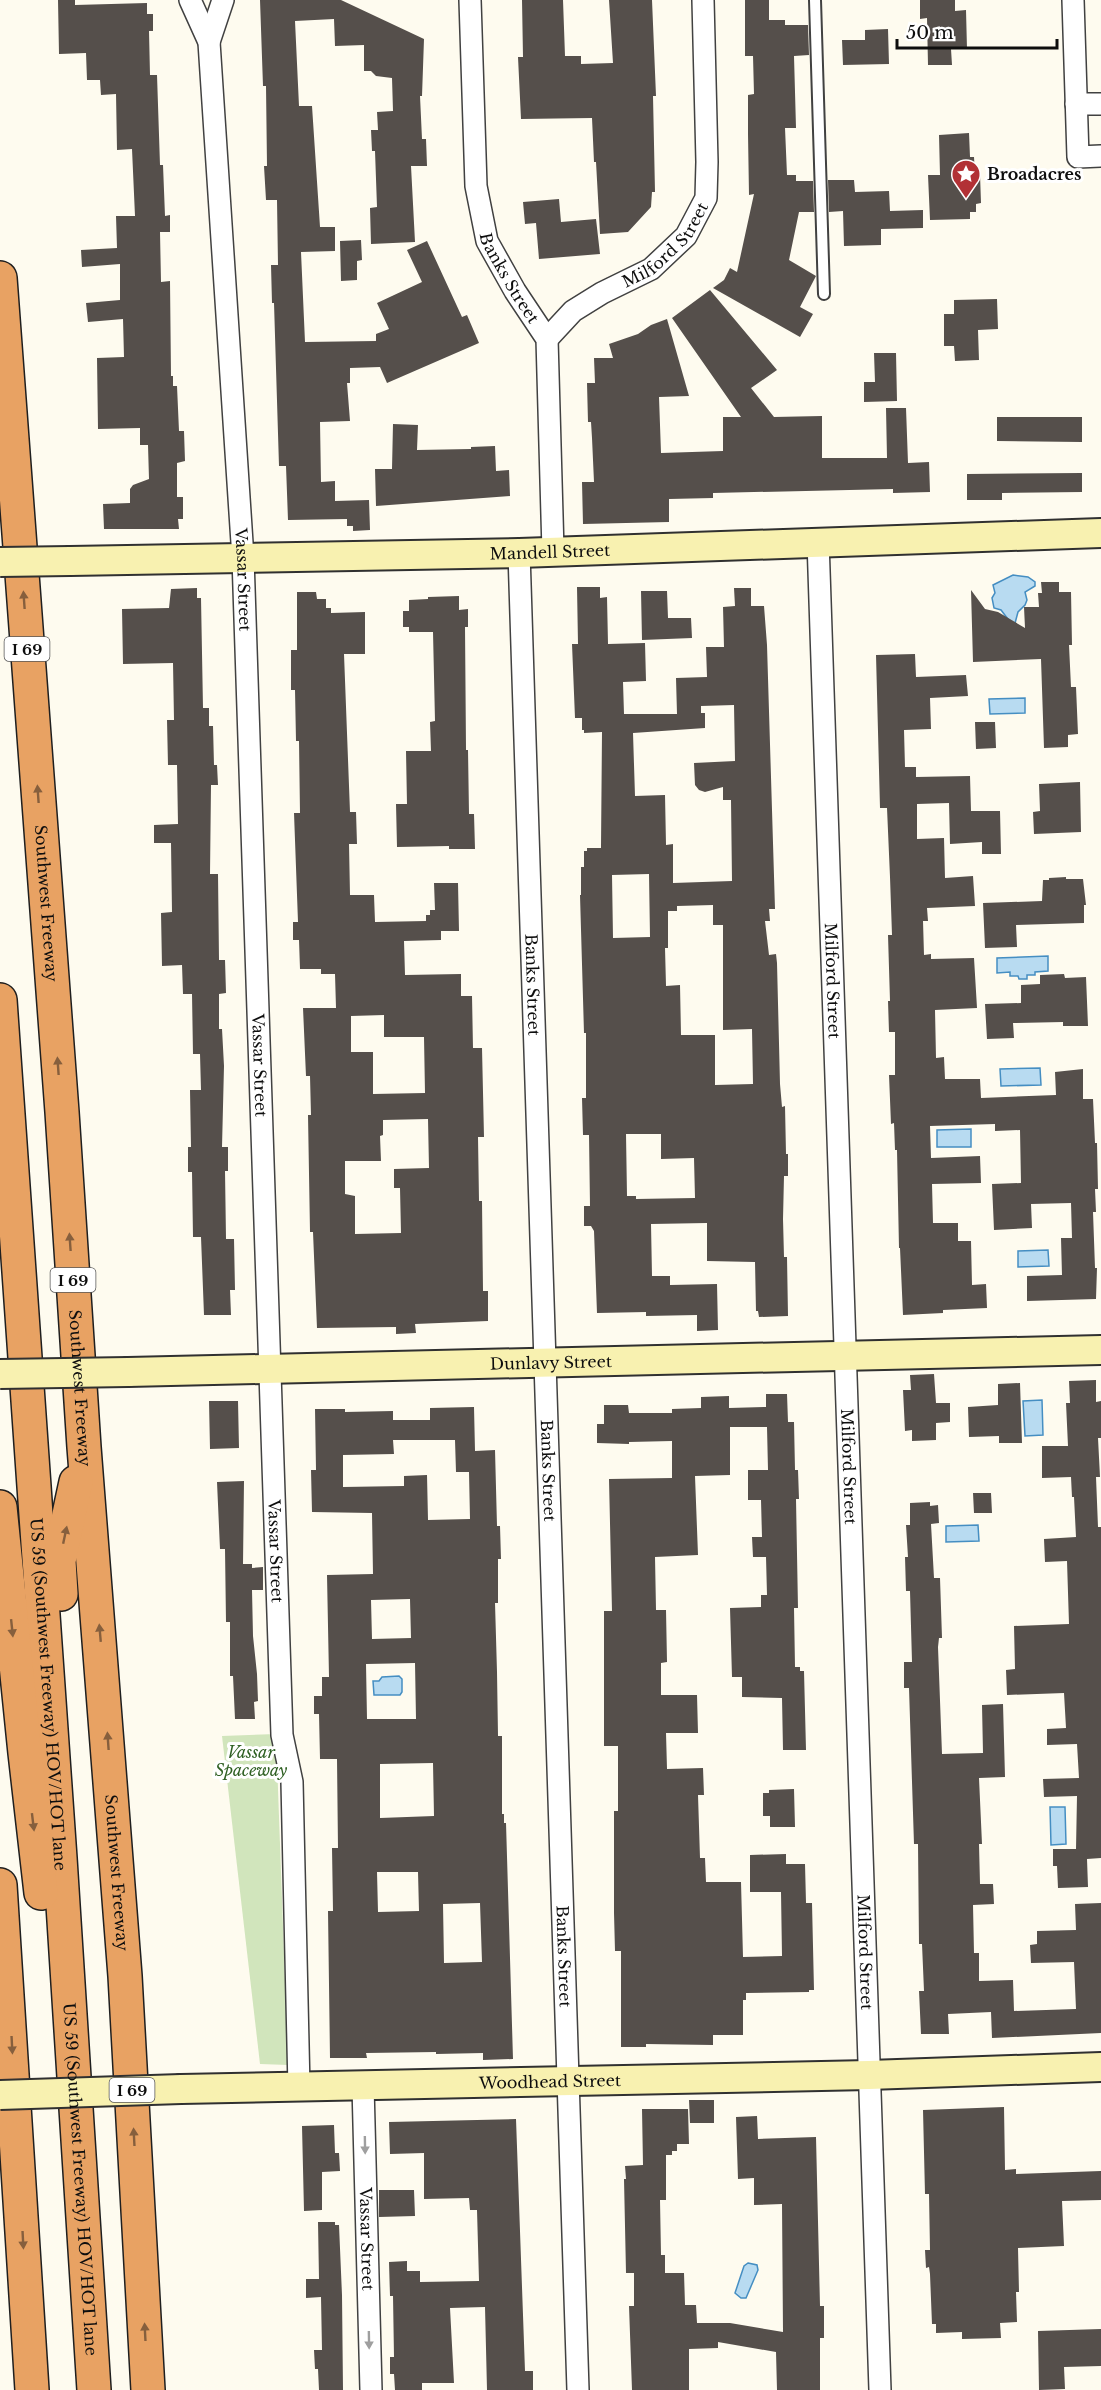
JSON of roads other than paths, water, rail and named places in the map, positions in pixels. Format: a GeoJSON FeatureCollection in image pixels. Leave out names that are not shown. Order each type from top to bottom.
{"type":"FeatureCollection","features":[{"type":"Feature","properties":{"kind":"highway","name":"Southwest Freeway"},"geometry":{"type":"LineString","coordinates":[[0,278],[62,1112],[84,1447],[125,1964],[148,2390]]}},
{"type":"Feature","properties":{"kind":"highway","name":"US 59 (Southwest Freeway) HOV/HOT lane"},"geometry":{"type":"LineString","coordinates":[[0,1000],[94,2390]]}},
{"type":"Feature","properties":{"kind":"highway"},"geometry":{"type":"LineString","coordinates":[[83,2243],[76,1945],[59,1561],[84,1447]]}},
{"type":"Feature","properties":{"kind":"highway"},"geometry":{"type":"LineString","coordinates":[[0,1507],[25,1754],[83,2243]]}},
{"type":"Feature","properties":{"kind":"highway"},"geometry":{"type":"LineString","coordinates":[[0,1885],[32,2390]]}},
{"type":"Feature","properties":{"kind":"street","name":"Vassar Street"},"geometry":{"type":"LineString","coordinates":[[190,0],[209,42],[243,558],[282,1735],[292,1782],[299,2088]]}},
{"type":"Feature","properties":{"kind":"street","name":"Vassar Street"},"geometry":{"type":"LineString","coordinates":[[209,42],[223,0]]}},
{"type":"Feature","properties":{"kind":"street","name":"Banks Street"},"geometry":{"type":"LineString","coordinates":[[470,0],[476,186],[487,241],[515,291],[547,339],[553,551]]}},
{"type":"Feature","properties":{"kind":"street","name":"Milford Street"},"geometry":{"type":"LineString","coordinates":[[547,339],[573,312],[602,293],[651,269],[686,237],[706,198],[708,162],[703,0]]}},
{"type":"Feature","properties":{"kind":"street"},"geometry":{"type":"LineString","coordinates":[[1073,0],[1078,157],[1101,156]]}},
{"type":"Feature","properties":{"kind":"street"},"geometry":{"type":"LineString","coordinates":[[1076,104],[1101,104]]}},
{"type":"Feature","properties":{"kind":"street","name":"Mandell Street"},"geometry":{"type":"LineString","coordinates":[[0,562],[519,553],[1101,532]]}},
{"type":"Feature","properties":{"kind":"street","name":"Milford Street"},"geometry":{"type":"LineString","coordinates":[[818,542],[880,2390]]}},
{"type":"Feature","properties":{"kind":"street","name":"Banks Street"},"geometry":{"type":"LineString","coordinates":[[519,553],[578,2390]]}},
{"type":"Feature","properties":{"kind":"street","name":"Dunlavy Street"},"geometry":{"type":"LineString","coordinates":[[0,1374],[1101,1350]]}},
{"type":"Feature","properties":{"kind":"street","name":"Woodhead Street"},"geometry":{"type":"LineString","coordinates":[[0,2096],[181,2089],[869,2075],[1101,2067]]}},
{"type":"Feature","properties":{"kind":"street","name":"Vassar Street"},"geometry":{"type":"LineString","coordinates":[[363,2086],[371,2390]]}},
{"type":"Feature","properties":{"kind":"lane"},"geometry":{"type":"LineString","coordinates":[[815,0],[824,294]]}},
{"type":"Feature","properties":{"kind":"water"},"geometry":{"type":"Polygon","coordinates":[[[1013,575],[1028,577],[1035,582],[1035,586],[1025,592],[1027,600],[1018,612],[1014,627],[1001,610],[994,608],[992,598],[995,593],[993,585],[1013,575]]]}},
{"type":"Feature","properties":{"kind":"water"},"geometry":{"type":"Polygon","coordinates":[[[1025,698],[1025,713],[990,714],[989,699],[1025,698]]]}},
{"type":"Feature","properties":{"kind":"water"},"geometry":{"type":"Polygon","coordinates":[[[1048,956],[1048,971],[1027,975],[1027,979],[1010,976],[1010,972],[997,973],[997,958],[1048,956]]]}},
{"type":"Feature","properties":{"kind":"water"},"geometry":{"type":"Polygon","coordinates":[[[1040,1068],[1041,1085],[1001,1086],[1000,1069],[1040,1068]]]}},
{"type":"Feature","properties":{"kind":"water"},"geometry":{"type":"Polygon","coordinates":[[[971,1129],[971,1147],[937,1147],[937,1130],[971,1129]]]}},
{"type":"Feature","properties":{"kind":"water"},"geometry":{"type":"Polygon","coordinates":[[[1048,1250],[1049,1266],[1018,1267],[1018,1251],[1048,1250]]]}},
{"type":"Feature","properties":{"kind":"water"},"geometry":{"type":"Polygon","coordinates":[[[1042,1400],[1043,1435],[1025,1436],[1023,1401],[1042,1400]]]}},
{"type":"Feature","properties":{"kind":"water"},"geometry":{"type":"Polygon","coordinates":[[[978,1525],[979,1541],[946,1542],[946,1526],[978,1525]]]}},
{"type":"Feature","properties":{"kind":"water"},"geometry":{"type":"Polygon","coordinates":[[[399,1676],[402,1679],[400,1695],[374,1695],[373,1681],[379,1681],[382,1677],[399,1676]]]}},
{"type":"Feature","properties":{"kind":"water"},"geometry":{"type":"Polygon","coordinates":[[[1050,1807],[1065,1807],[1066,1844],[1051,1845],[1050,1807]]]}},
{"type":"Feature","properties":{"kind":"water"},"geometry":{"type":"Polygon","coordinates":[[[748,2263],[757,2265],[758,2270],[746,2298],[741,2298],[735,2293],[744,2266],[748,2263]]]}},
{"type":"Feature","properties":{"kind":"place","name":"Broadacres"},"geometry":{"type":"Point","coordinates":[966,200]}},
{"type":"Feature","properties":{"kind":"park label","name":"Vassar Spaceway"},"geometry":{"type":"Point","coordinates":[251,1761]}}]}
